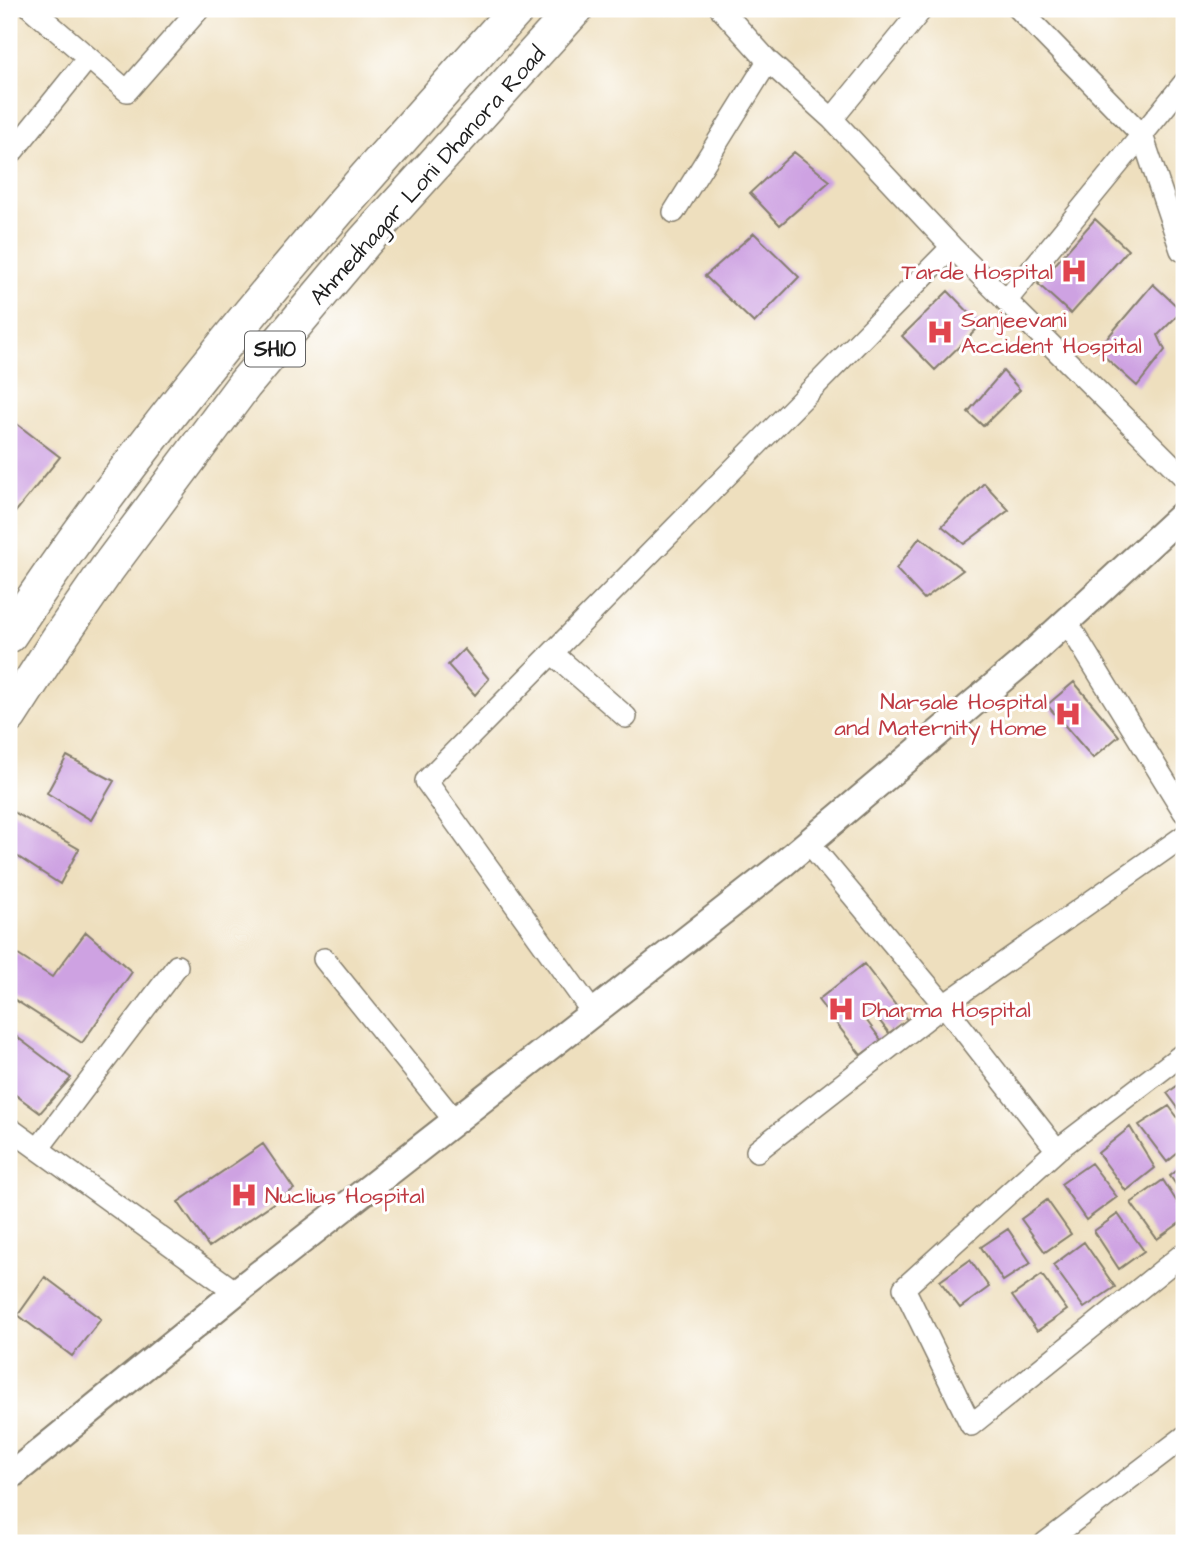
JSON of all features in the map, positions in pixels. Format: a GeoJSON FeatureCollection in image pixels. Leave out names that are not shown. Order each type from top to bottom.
{"type":"FeatureCollection","features":[{"type":"Feature","properties":{"kind":"main road","name":"Ahmednagar Loni Dhanora Road"},"geometry":{"type":"LineString","coordinates":[[9,635],[41,586],[142,448],[210,363],[336,212],[517,9]]}},
{"type":"Feature","properties":{"kind":"main road","name":"Ahmednagar Loni Dhanora Road"},"geometry":{"type":"LineString","coordinates":[[9,716],[107,569],[244,385],[365,241],[575,9]]}},
{"type":"Feature","properties":{"kind":"street"},"geometry":{"type":"LineString","coordinates":[[32,9],[127,91],[199,9]]}},
{"type":"Feature","properties":{"kind":"street"},"geometry":{"type":"LineString","coordinates":[[721,9],[768,61],[832,119],[951,247],[1184,477]]}},
{"type":"Feature","properties":{"kind":"street"},"geometry":{"type":"LineString","coordinates":[[832,119],[922,9]]}},
{"type":"Feature","properties":{"kind":"street"},"geometry":{"type":"LineString","coordinates":[[1019,9],[1142,135],[1181,250]]}},
{"type":"Feature","properties":{"kind":"street"},"geometry":{"type":"LineString","coordinates":[[9,156],[88,58]]}},
{"type":"Feature","properties":{"kind":"street"},"geometry":{"type":"LineString","coordinates":[[674,212],[768,61]]}},
{"type":"Feature","properties":{"kind":"street"},"geometry":{"type":"LineString","coordinates":[[1006,301],[1184,83]]}},
{"type":"Feature","properties":{"kind":"street"},"geometry":{"type":"LineString","coordinates":[[593,1013],[426,781],[951,247]]}},
{"type":"Feature","properties":{"kind":"street"},"geometry":{"type":"LineString","coordinates":[[9,1477],[236,1292],[809,843],[1026,659],[1184,513]]}},
{"type":"Feature","properties":{"kind":"street"},"geometry":{"type":"LineString","coordinates":[[1067,622],[1184,812]]}},
{"type":"Feature","properties":{"kind":"street"},"geometry":{"type":"LineString","coordinates":[[552,653],[626,717]]}},
{"type":"Feature","properties":{"kind":"street"},"geometry":{"type":"LineString","coordinates":[[757,1151],[944,1005],[1184,836]]}},
{"type":"Feature","properties":{"kind":"street"},"geometry":{"type":"LineString","coordinates":[[809,843],[944,1005],[1057,1150]]}},
{"type":"Feature","properties":{"kind":"street"},"geometry":{"type":"LineString","coordinates":[[324,959],[455,1121]]}},
{"type":"Feature","properties":{"kind":"street"},"geometry":{"type":"LineString","coordinates":[[38,1149],[177,966]]}},
{"type":"Feature","properties":{"kind":"street"},"geometry":{"type":"LineString","coordinates":[[1184,1053],[1057,1150],[904,1288],[971,1425],[1184,1252]]}},
{"type":"Feature","properties":{"kind":"street"},"geometry":{"type":"LineString","coordinates":[[9,1128],[236,1292]]}},
{"type":"Feature","properties":{"kind":"street"},"geometry":{"type":"LineString","coordinates":[[1045,1543],[1183,1440]]}},
{"type":"Feature","properties":{"kind":"building"},"geometry":{"type":"Polygon","coordinates":[[[794,152],[830,181],[780,225],[750,193],[794,152]]]}},
{"type":"Feature","properties":{"kind":"building"},"geometry":{"type":"Polygon","coordinates":[[[1095,219],[1128,250],[1071,314],[1038,284],[1095,219]]]}},
{"type":"Feature","properties":{"kind":"building"},"geometry":{"type":"Polygon","coordinates":[[[754,233],[799,277],[754,323],[705,276],[754,233]]]}},
{"type":"Feature","properties":{"kind":"building"},"geometry":{"type":"Polygon","coordinates":[[[1153,284],[1182,311],[1158,335],[1165,350],[1137,386],[1097,350],[1153,284]]]}},
{"type":"Feature","properties":{"kind":"building"},"geometry":{"type":"Polygon","coordinates":[[[948,291],[981,325],[935,370],[902,336],[948,291]]]}},
{"type":"Feature","properties":{"kind":"building"},"geometry":{"type":"Polygon","coordinates":[[[1003,371],[1020,390],[983,426],[968,412],[1003,371]]]}},
{"type":"Feature","properties":{"kind":"building"},"geometry":{"type":"Polygon","coordinates":[[[9,418],[60,457],[9,520],[9,418]]]}},
{"type":"Feature","properties":{"kind":"building"},"geometry":{"type":"Polygon","coordinates":[[[984,483],[1009,510],[964,544],[942,526],[984,483]]]}},
{"type":"Feature","properties":{"kind":"building"},"geometry":{"type":"Polygon","coordinates":[[[920,537],[963,570],[924,599],[896,569],[920,537]]]}},
{"type":"Feature","properties":{"kind":"building"},"geometry":{"type":"Polygon","coordinates":[[[464,649],[489,679],[475,695],[448,665],[464,649]]]}},
{"type":"Feature","properties":{"kind":"building"},"geometry":{"type":"Polygon","coordinates":[[[1074,682],[1119,736],[1093,758],[1047,705],[1074,682]]]}},
{"type":"Feature","properties":{"kind":"building"},"geometry":{"type":"Polygon","coordinates":[[[67,756],[114,781],[91,820],[47,793],[67,756]]]}},
{"type":"Feature","properties":{"kind":"building"},"geometry":{"type":"Polygon","coordinates":[[[12,811],[79,849],[60,884],[9,851],[9,817],[12,811]]]}},
{"type":"Feature","properties":{"kind":"building"},"geometry":{"type":"Polygon","coordinates":[[[86,932],[132,972],[82,1043],[9,996],[9,949],[52,977],[86,932]]]}},
{"type":"Feature","properties":{"kind":"building"},"geometry":{"type":"Polygon","coordinates":[[[864,964],[907,1020],[889,1033],[869,1007],[861,1013],[881,1040],[861,1055],[818,1000],[864,964]]]}},
{"type":"Feature","properties":{"kind":"building"},"geometry":{"type":"Polygon","coordinates":[[[9,1031],[71,1078],[40,1113],[9,1090],[9,1031]]]}},
{"type":"Feature","properties":{"kind":"building"},"geometry":{"type":"Polygon","coordinates":[[[1184,1081],[1184,1116],[1167,1093],[1184,1081]]]}},
{"type":"Feature","properties":{"kind":"building"},"geometry":{"type":"Polygon","coordinates":[[[1169,1106],[1184,1126],[1184,1148],[1167,1162],[1139,1125],[1169,1106]]]}},
{"type":"Feature","properties":{"kind":"building"},"geometry":{"type":"Polygon","coordinates":[[[1130,1127],[1155,1168],[1126,1191],[1098,1153],[1130,1127]]]}},
{"type":"Feature","properties":{"kind":"building"},"geometry":{"type":"Polygon","coordinates":[[[263,1144],[294,1189],[209,1247],[178,1202],[263,1144]]]}},
{"type":"Feature","properties":{"kind":"building"},"geometry":{"type":"Polygon","coordinates":[[[1091,1163],[1117,1197],[1086,1220],[1061,1184],[1091,1163]]]}},
{"type":"Feature","properties":{"kind":"building"},"geometry":{"type":"Polygon","coordinates":[[[1184,1165],[1184,1196],[1170,1176],[1184,1165]]]}},
{"type":"Feature","properties":{"kind":"building"},"geometry":{"type":"Polygon","coordinates":[[[1163,1180],[1184,1213],[1184,1220],[1157,1239],[1131,1203],[1163,1180]]]}},
{"type":"Feature","properties":{"kind":"building"},"geometry":{"type":"Polygon","coordinates":[[[1047,1200],[1071,1234],[1045,1252],[1021,1219],[1047,1200]]]}},
{"type":"Feature","properties":{"kind":"building"},"geometry":{"type":"Polygon","coordinates":[[[1118,1214],[1144,1251],[1119,1269],[1094,1231],[1118,1214]]]}},
{"type":"Feature","properties":{"kind":"building"},"geometry":{"type":"Polygon","coordinates":[[[1008,1229],[1031,1263],[1003,1281],[981,1247],[1008,1229]]]}},
{"type":"Feature","properties":{"kind":"building"},"geometry":{"type":"Polygon","coordinates":[[[1084,1242],[1115,1287],[1084,1308],[1053,1265],[1084,1242]]]}},
{"type":"Feature","properties":{"kind":"building"},"geometry":{"type":"Polygon","coordinates":[[[970,1260],[989,1287],[960,1308],[940,1281],[970,1260]]]}},
{"type":"Feature","properties":{"kind":"building"},"geometry":{"type":"Polygon","coordinates":[[[1042,1275],[1067,1310],[1037,1331],[1012,1296],[1042,1275]]]}},
{"type":"Feature","properties":{"kind":"building"},"geometry":{"type":"Polygon","coordinates":[[[45,1277],[101,1319],[72,1356],[18,1315],[45,1277]]]}},
{"type":"Feature","properties":{"kind":"place","name":"Tarde Hospital"},"geometry":{"type":"Point","coordinates":[1074,271]}},
{"type":"Feature","properties":{"kind":"place","name":"Sanjeevani Accident Hospital"},"geometry":{"type":"Point","coordinates":[940,332]}},
{"type":"Feature","properties":{"kind":"place","name":"Narsale Hospital and Maternity Home"},"geometry":{"type":"Point","coordinates":[1068,714]}},
{"type":"Feature","properties":{"kind":"place","name":"Dharma Hospital"},"geometry":{"type":"Point","coordinates":[841,1009]}},
{"type":"Feature","properties":{"kind":"place","name":"Nuclius Hospital"},"geometry":{"type":"Point","coordinates":[244,1195]}}]}
